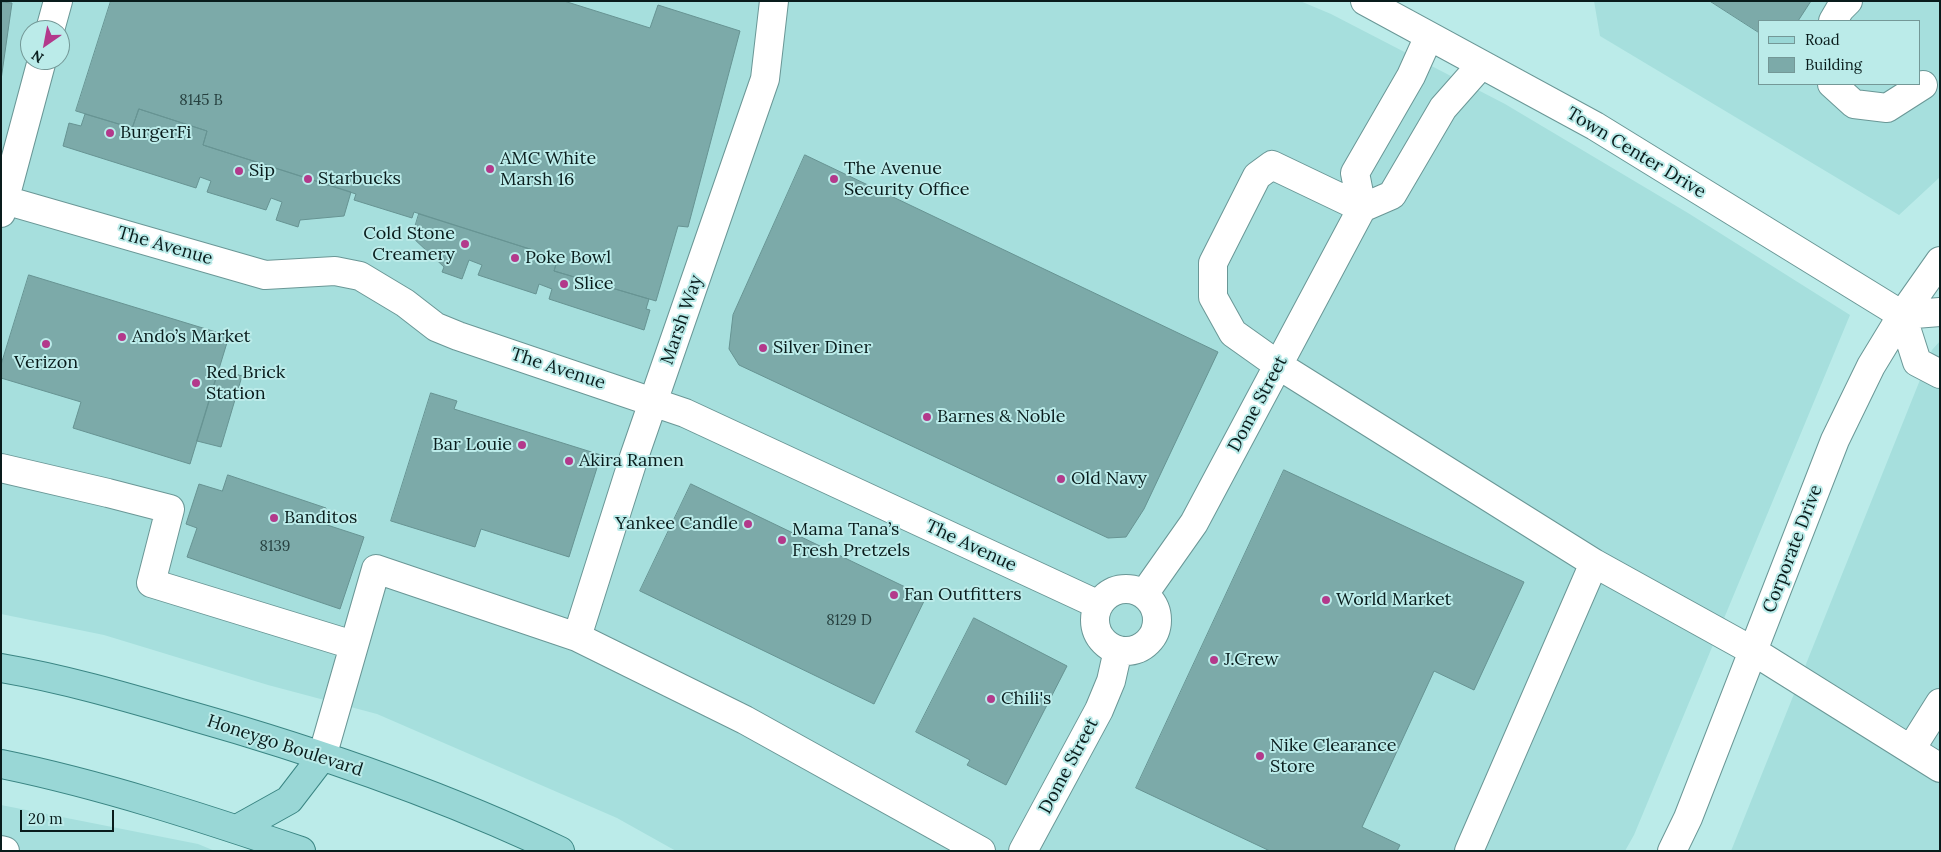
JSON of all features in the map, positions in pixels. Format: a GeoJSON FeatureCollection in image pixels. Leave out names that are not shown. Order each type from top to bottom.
{"type":"FeatureCollection","features":[{"type":"Feature","properties":{"kind":"main road","name":"Honeygo Boulevard"},"geometry":{"type":"LineString","coordinates":[[1,668],[50,676],[247,731],[406,786],[517,830],[560,851]]}},
{"type":"Feature","properties":{"kind":"main road"},"geometry":{"type":"LineString","coordinates":[[238,829],[290,800],[303,785],[322,756]]}},
{"type":"Feature","properties":{"kind":"main road"},"geometry":{"type":"LineString","coordinates":[[1,764],[104,789],[238,829],[301,851]]}},
{"type":"Feature","properties":{"kind":"street"},"geometry":{"type":"LineString","coordinates":[[53,20],[58,1]]}},
{"type":"Feature","properties":{"kind":"street","name":"Marsh Way"},"geometry":{"type":"LineString","coordinates":[[577,637],[654,401],[765,79],[774,1]]}},
{"type":"Feature","properties":{"kind":"street","name":"Town Center Drive"},"geometry":{"type":"LineString","coordinates":[[1365,1],[1595,126],[1902,315]]}},
{"type":"Feature","properties":{"kind":"street"},"geometry":{"type":"LineString","coordinates":[[1834,20],[1840,8],[1848,1]]}},
{"type":"Feature","properties":{"kind":"street"},"geometry":{"type":"LineString","coordinates":[[1362,208],[1355,173],[1411,76],[1429,36]]}},
{"type":"Feature","properties":{"kind":"street"},"geometry":{"type":"LineString","coordinates":[[1481,65],[1443,108],[1392,195],[1362,208],[1272,165],[1257,176],[1213,264],[1213,298],[1233,333],[1278,365],[1594,563],[1753,651],[1940,768]]}},
{"type":"Feature","properties":{"kind":"street"},"geometry":{"type":"LineString","coordinates":[[2,204],[39,70]]}},
{"type":"Feature","properties":{"kind":"street"},"geometry":{"type":"LineString","coordinates":[[1833,85],[1854,104],[1887,108],[1923,85]]}},
{"type":"Feature","properties":{"kind":"street","name":"The Avenue"},"geometry":{"type":"LineString","coordinates":[[2,204],[265,275],[335,270],[360,276],[405,303],[436,327],[685,413],[1099,605]]}},
{"type":"Feature","properties":{"kind":"street","name":"Dome Street"},"geometry":{"type":"LineString","coordinates":[[1144,594],[1194,523],[1362,208]]}},
{"type":"Feature","properties":{"kind":"street","name":"Corporate Drive"},"geometry":{"type":"LineString","coordinates":[[1672,851],[1688,818],[1835,440],[1870,366],[1902,315],[1940,261]]}},
{"type":"Feature","properties":{"kind":"street"},"geometry":{"type":"LineString","coordinates":[[1940,312],[1902,315],[1917,362],[1940,374]]}},
{"type":"Feature","properties":{"kind":"street"},"geometry":{"type":"LineString","coordinates":[[1,468],[170,509],[151,583],[353,645]]}},
{"type":"Feature","properties":{"kind":"street"},"geometry":{"type":"LineString","coordinates":[[1469,851],[1594,563]]}},
{"type":"Feature","properties":{"kind":"street"},"geometry":{"type":"LineString","coordinates":[[322,756],[376,569],[577,637],[745,720],[981,851]]}},
{"type":"Feature","properties":{"kind":"street"},"geometry":{"type":"LineString","coordinates":[[1134,590],[1144,594],[1156,609],[1158,619],[1152,638],[1146,645],[1137,650],[1127,652],[1109,646],[1097,632],[1096,613],[1099,605],[1105,597],[1114,591],[1134,590]]}},
{"type":"Feature","properties":{"kind":"street","name":"Dome Street"},"geometry":{"type":"LineString","coordinates":[[1023,851],[1099,710],[1111,681],[1118,650]]}},
{"type":"Feature","properties":{"kind":"street"},"geometry":{"type":"LineString","coordinates":[[1910,749],[1940,703]]}},
{"type":"Feature","properties":{"kind":"street"},"geometry":{"type":"LineString","coordinates":[[1,850],[5,851]]}},
{"type":"Feature","properties":{"kind":"shaded area"},"geometry":{"type":"Polygon","coordinates":[[[1,1],[1300,1],[1331,14],[1505,104],[1688,213],[1850,315],[1634,835],[1625,851],[676,851],[617,818],[377,714],[268,685],[104,635],[1,614],[1,1]]]}},
{"type":"Feature","properties":{"kind":"shaded area"},"geometry":{"type":"Polygon","coordinates":[[[1594,1],[1940,1],[1940,177],[1899,215],[1600,36],[1594,1]]]}},
{"type":"Feature","properties":{"kind":"shaded area"},"geometry":{"type":"Polygon","coordinates":[[[1940,341],[1940,851],[1731,851],[1932,350],[1940,341]]]}},
{"type":"Feature","properties":{"kind":"shaded area"},"geometry":{"type":"Polygon","coordinates":[[[1,805],[198,844],[215,851],[1,851],[1,805]]]}},
{"type":"Feature","properties":{"kind":"building","name":"AMC White Marsh 16"},"geometry":{"type":"Polygon","coordinates":[[[111,1],[564,1],[650,28],[658,5],[740,31],[688,227],[678,226],[656,301],[554,271],[558,258],[414,212],[412,218],[354,200],[356,194],[203,145],[207,131],[139,109],[132,128],[76,111],[111,1]]]}},
{"type":"Feature","properties":{"kind":"building"},"geometry":{"type":"Polygon","coordinates":[[[1710,1],[1811,1],[1799,20],[1758,20],[1758,32],[1710,1]]]}},
{"type":"Feature","properties":{"kind":"building"},"geometry":{"type":"Polygon","coordinates":[[[1,2],[12,3],[1,80],[1,2]]]}},
{"type":"Feature","properties":{"kind":"building"},"geometry":{"type":"Polygon","coordinates":[[[139,109],[207,131],[203,145],[351,192],[344,216],[300,220],[298,227],[276,220],[282,202],[271,198],[266,210],[207,192],[211,181],[200,177],[196,188],[63,146],[69,123],[81,126],[85,114],[132,128],[139,109]]]}},
{"type":"Feature","properties":{"kind":"building"},"geometry":{"type":"Polygon","coordinates":[[[805,155],[1218,352],[1144,509],[1126,537],[1108,538],[739,365],[729,349],[733,315],[805,155]]]}},
{"type":"Feature","properties":{"kind":"building"},"geometry":{"type":"Polygon","coordinates":[[[419,214],[558,258],[554,271],[649,299],[646,309],[650,310],[644,330],[549,299],[552,289],[539,284],[536,294],[478,275],[482,265],[469,260],[462,279],[442,272],[444,267],[412,237],[419,214]]]}},
{"type":"Feature","properties":{"kind":"building"},"geometry":{"type":"Polygon","coordinates":[[[29,275],[229,336],[190,464],[73,428],[81,402],[1,378],[1,365],[29,275]]]}},
{"type":"Feature","properties":{"kind":"building"},"geometry":{"type":"Polygon","coordinates":[[[219,369],[242,376],[221,447],[197,441],[219,369]]]}},
{"type":"Feature","properties":{"kind":"building"},"geometry":{"type":"Polygon","coordinates":[[[431,393],[457,401],[454,409],[601,455],[569,557],[481,529],[475,547],[391,521],[431,393]]]}},
{"type":"Feature","properties":{"kind":"building"},"geometry":{"type":"Polygon","coordinates":[[[1284,470],[1524,582],[1474,690],[1434,671],[1362,827],[1400,845],[1397,851],[1270,851],[1136,788],[1284,470]]]}},
{"type":"Feature","properties":{"kind":"building"},"geometry":{"type":"Polygon","coordinates":[[[228,475],[326,508],[321,523],[364,537],[340,609],[187,557],[197,528],[186,524],[199,484],[222,491],[228,475]]]}},
{"type":"Feature","properties":{"kind":"building"},"geometry":{"type":"Polygon","coordinates":[[[691,484],[926,597],[874,704],[640,591],[691,484]]]}},
{"type":"Feature","properties":{"kind":"building","name":"Chili's"},"geometry":{"type":"Polygon","coordinates":[[[974,618],[1067,666],[1006,785],[967,765],[970,760],[916,732],[974,618]]]}},
{"type":"Feature","properties":{"kind":"place","name":"BurgerFi"},"geometry":{"type":"Point","coordinates":[110,133]}},
{"type":"Feature","properties":{"kind":"place","name":"AMC White Marsh 16"},"geometry":{"type":"Point","coordinates":[490,169]}},
{"type":"Feature","properties":{"kind":"place","name":"Sip"},"geometry":{"type":"Point","coordinates":[239,171]}},
{"type":"Feature","properties":{"kind":"place","name":"Starbucks"},"geometry":{"type":"Point","coordinates":[308,179]}},
{"type":"Feature","properties":{"kind":"place","name":"The Avenue Security Office"},"geometry":{"type":"Point","coordinates":[834,179]}},
{"type":"Feature","properties":{"kind":"place","name":"Cold Stone Creamery"},"geometry":{"type":"Point","coordinates":[465,244]}},
{"type":"Feature","properties":{"kind":"place","name":"Poke Bowl"},"geometry":{"type":"Point","coordinates":[515,258]}},
{"type":"Feature","properties":{"kind":"place","name":"Slice"},"geometry":{"type":"Point","coordinates":[564,284]}},
{"type":"Feature","properties":{"kind":"place","name":"Ando’s Market"},"geometry":{"type":"Point","coordinates":[122,337]}},
{"type":"Feature","properties":{"kind":"place","name":"Verizon"},"geometry":{"type":"Point","coordinates":[46,344]}},
{"type":"Feature","properties":{"kind":"place","name":"Silver Diner"},"geometry":{"type":"Point","coordinates":[763,348]}},
{"type":"Feature","properties":{"kind":"place","name":"Red Brick Station"},"geometry":{"type":"Point","coordinates":[196,383]}},
{"type":"Feature","properties":{"kind":"place","name":"Barnes & Noble"},"geometry":{"type":"Point","coordinates":[927,417]}},
{"type":"Feature","properties":{"kind":"place","name":"Bar Louie"},"geometry":{"type":"Point","coordinates":[522,445]}},
{"type":"Feature","properties":{"kind":"place","name":"Akira Ramen"},"geometry":{"type":"Point","coordinates":[569,461]}},
{"type":"Feature","properties":{"kind":"place","name":"Old Navy"},"geometry":{"type":"Point","coordinates":[1061,479]}},
{"type":"Feature","properties":{"kind":"place","name":"Banditos"},"geometry":{"type":"Point","coordinates":[274,518]}},
{"type":"Feature","properties":{"kind":"place","name":"Yankee Candle"},"geometry":{"type":"Point","coordinates":[748,524]}},
{"type":"Feature","properties":{"kind":"place","name":"Mama Tana’s Fresh Pretzels"},"geometry":{"type":"Point","coordinates":[782,540]}},
{"type":"Feature","properties":{"kind":"place","name":"Fan Outfitters"},"geometry":{"type":"Point","coordinates":[894,595]}},
{"type":"Feature","properties":{"kind":"place","name":"World Market"},"geometry":{"type":"Point","coordinates":[1326,600]}},
{"type":"Feature","properties":{"kind":"place","name":"J.Crew"},"geometry":{"type":"Point","coordinates":[1214,660]}},
{"type":"Feature","properties":{"kind":"place","name":"Chili's"},"geometry":{"type":"Point","coordinates":[991,699]}},
{"type":"Feature","properties":{"kind":"place","name":"Nike Clearance Store"},"geometry":{"type":"Point","coordinates":[1260,756]}}]}
